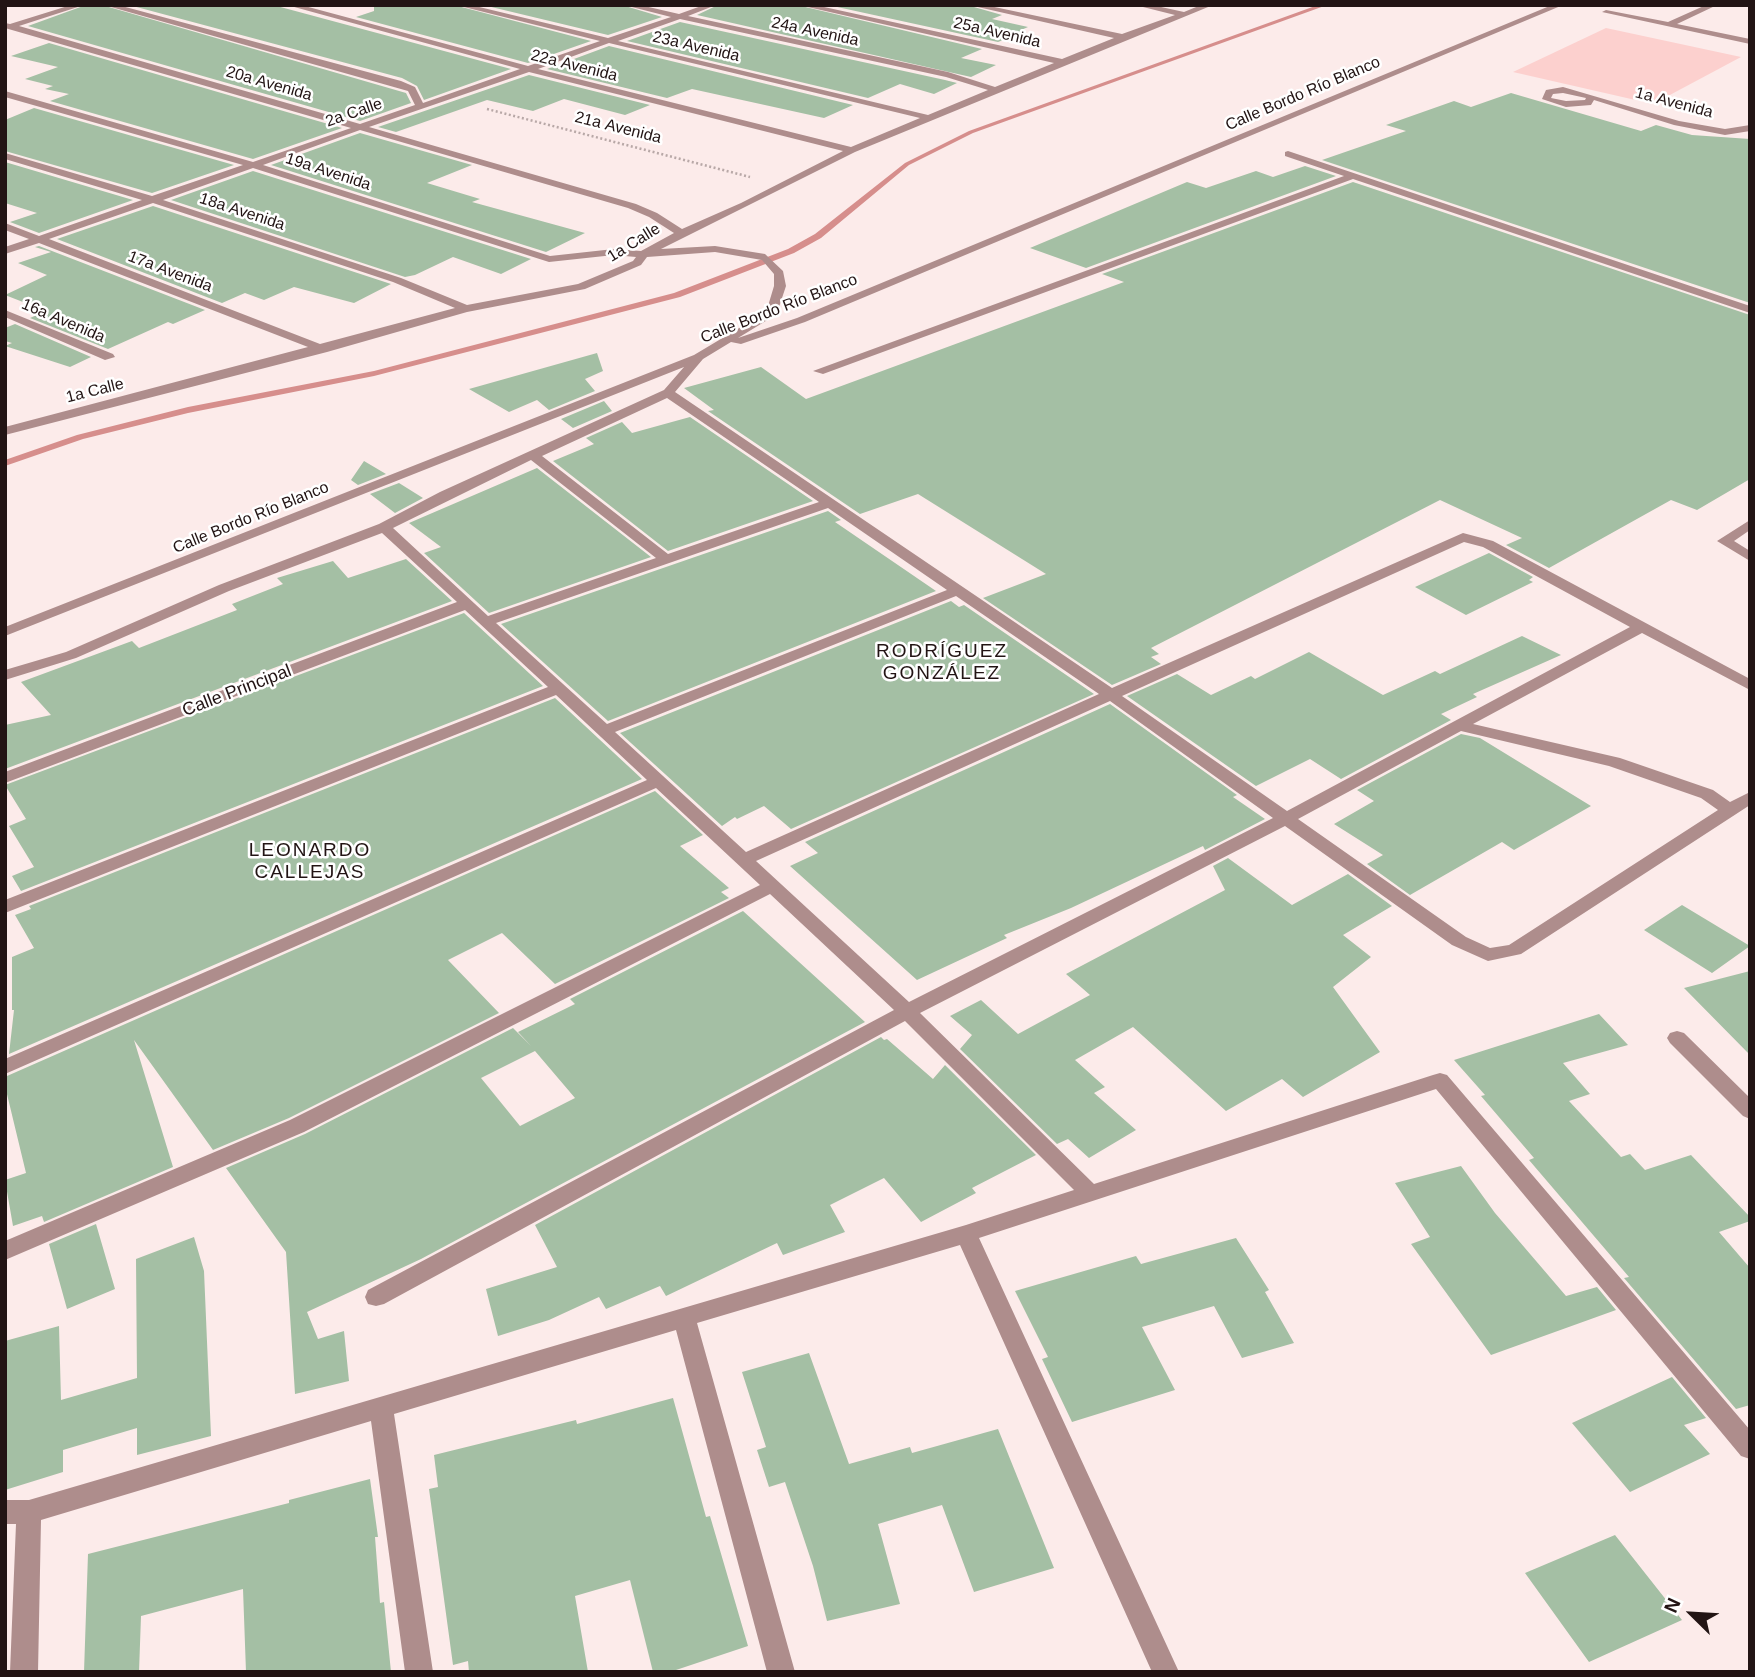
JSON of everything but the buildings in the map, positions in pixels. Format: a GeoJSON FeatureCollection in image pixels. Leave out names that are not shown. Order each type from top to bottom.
{"type":"FeatureCollection","features":[{"type":"Feature","properties":{"kind":"street"},"geometry":{"type":"LineString","coordinates":[[6,27],[80,5]]}},
{"type":"Feature","properties":{"kind":"street"},"geometry":{"type":"LineString","coordinates":[[108,5],[398,82],[411,89],[420,107]]}},
{"type":"Feature","properties":{"kind":"street","name":"22a Avenida"},"geometry":{"type":"LineString","coordinates":[[291,5],[529,69],[852,150]]}},
{"type":"Feature","properties":{"kind":"street","name":"23a Avenida"},"geometry":{"type":"LineString","coordinates":[[460,5],[925,117]]}},
{"type":"Feature","properties":{"kind":"street","name":"24a Avenida"},"geometry":{"type":"LineString","coordinates":[[628,5],[948,75],[996,90]]}},
{"type":"Feature","properties":{"kind":"street","name":"2a Calle"},"geometry":{"type":"LineString","coordinates":[[5,251],[712,5]]}},
{"type":"Feature","properties":{"kind":"street","name":"25a Avenida"},"geometry":{"type":"LineString","coordinates":[[803,5],[1063,62]]}},
{"type":"Feature","properties":{"kind":"street"},"geometry":{"type":"LineString","coordinates":[[973,5],[1123,37]]}},
{"type":"Feature","properties":{"kind":"street"},"geometry":{"type":"LineString","coordinates":[[1139,5],[1184,14]]}},
{"type":"Feature","properties":{"kind":"street","name":"1a Calle"},"geometry":{"type":"LineString","coordinates":[[5,431],[466,309],[581,287],[637,263],[643,254],[681,233],[925,117],[1209,5]]}},
{"type":"Feature","properties":{"kind":"street","name":"Calle Bordo Río Blanco"},"geometry":{"type":"LineString","coordinates":[[5,632],[699,356],[801,320],[1559,5]]}},
{"type":"Feature","properties":{"kind":"street"},"geometry":{"type":"LineString","coordinates":[[1669,25],[1713,5]]}},
{"type":"Feature","properties":{"kind":"street"},"geometry":{"type":"LineString","coordinates":[[1606,12],[1750,42]]}},
{"type":"Feature","properties":{"kind":"street","name":"20a Avenida"},"geometry":{"type":"LineString","coordinates":[[6,27],[632,206],[653,215],[681,233]]}},
{"type":"Feature","properties":{"kind":"street","name":"19a Avenida"},"geometry":{"type":"LineString","coordinates":[[5,94],[254,165],[549,259],[614,252],[643,254],[684,249],[748,253],[765,257],[779,273],[780,286],[773,307],[765,317],[699,356]]}},
{"type":"Feature","properties":{"kind":"street","name":"1a Avenida"},"geometry":{"type":"LineString","coordinates":[[1591,96],[1689,125],[1725,132],[1750,128]]}},
{"type":"Feature","properties":{"kind":"street"},"geometry":{"type":"LineString","coordinates":[[1288,154],[1750,310]]}},
{"type":"Feature","properties":{"kind":"street","name":"18a Avenida"},"geometry":{"type":"LineString","coordinates":[[5,156],[154,200],[397,280],[466,309]]}},
{"type":"Feature","properties":{"kind":"street"},"geometry":{"type":"LineString","coordinates":[[819,371],[1350,177]]}},
{"type":"Feature","properties":{"kind":"street","name":"17a Avenida"},"geometry":{"type":"LineString","coordinates":[[5,226],[323,349]]}},
{"type":"Feature","properties":{"kind":"street","name":"16a Avenida"},"geometry":{"type":"LineString","coordinates":[[5,313],[108,357]]}},
{"type":"Feature","properties":{"kind":"street"},"geometry":{"type":"LineString","coordinates":[[5,675],[71,655],[224,588],[384,527],[444,495],[668,393],[699,356]]}},
{"type":"Feature","properties":{"kind":"street"},"geometry":{"type":"LineString","coordinates":[[668,393],[1111,695],[1459,941],[1488,955],[1514,950],[1750,797]]}},
{"type":"Feature","properties":{"kind":"street"},"geometry":{"type":"LineString","coordinates":[[534,456],[666,559]]}},
{"type":"Feature","properties":{"kind":"street"},"geometry":{"type":"LineString","coordinates":[[486,621],[831,503]]}},
{"type":"Feature","properties":{"kind":"street"},"geometry":{"type":"LineString","coordinates":[[1750,524],[1724,541],[1750,557]]}},
{"type":"Feature","properties":{"kind":"street"},"geometry":{"type":"LineString","coordinates":[[384,527],[907,1011],[1092,1195]]}},
{"type":"Feature","properties":{"kind":"street"},"geometry":{"type":"LineString","coordinates":[[742,860],[1463,537],[1488,544],[1750,685]]}},
{"type":"Feature","properties":{"kind":"street"},"geometry":{"type":"LineString","coordinates":[[603,731],[959,590]]}},
{"type":"Feature","properties":{"kind":"street","name":"Calle Principal"},"geometry":{"type":"LineString","coordinates":[[5,778],[469,603]]}},
{"type":"Feature","properties":{"kind":"street"},"geometry":{"type":"LineString","coordinates":[[376,1297],[907,1011],[1287,818],[1641,627]]}},
{"type":"Feature","properties":{"kind":"street"},"geometry":{"type":"LineString","coordinates":[[5,907],[556,689]]}},
{"type":"Feature","properties":{"kind":"street"},"geometry":{"type":"LineString","coordinates":[[1460,726],[1614,762],[1707,794],[1730,810]]}},
{"type":"Feature","properties":{"kind":"street"},"geometry":{"type":"LineString","coordinates":[[5,1067],[657,781]]}},
{"type":"Feature","properties":{"kind":"street"},"geometry":{"type":"LineString","coordinates":[[5,1251],[297,1126],[772,887]]}},
{"type":"Feature","properties":{"kind":"street"},"geometry":{"type":"LineString","coordinates":[[1677,1038],[1750,1111]]}},
{"type":"Feature","properties":{"kind":"street"},"geometry":{"type":"LineString","coordinates":[[24,1672],[17,1512],[966,1234],[1440,1080],[1750,1448]]}},
{"type":"Feature","properties":{"kind":"street"},"geometry":{"type":"LineString","coordinates":[[966,1234],[1166,1672]]}},
{"type":"Feature","properties":{"kind":"street"},"geometry":{"type":"LineString","coordinates":[[684,1318],[781,1672]]}},
{"type":"Feature","properties":{"kind":"street"},"geometry":{"type":"LineString","coordinates":[[381,1406],[419,1672]]}},
{"type":"Feature","properties":{"kind":"path","name":"21a Avenida"},"geometry":{"type":"LineString","coordinates":[[446,98],[783,185]]}},
{"type":"Feature","properties":{"kind":"shaded area"},"geometry":{"type":"Polygon","coordinates":[[[1606,28],[1741,57],[1653,104],[1513,72],[1606,28]]]}},
{"type":"Feature","properties":{"kind":"waterway"},"geometry":{"type":"LineString","coordinates":[[5,463],[80,437],[188,410],[374,373],[677,295],[791,251],[818,236],[907,164],[971,132],[1324,5]]}},
{"type":"Feature","properties":{"kind":"district","name":"RODRÍGUEZ GONZÁLEZ"},"geometry":{"type":"Point","coordinates":[942,663]}},
{"type":"Feature","properties":{"kind":"district","name":"LEONARDO CALLEJAS"},"geometry":{"type":"Point","coordinates":[310,862]}}]}
